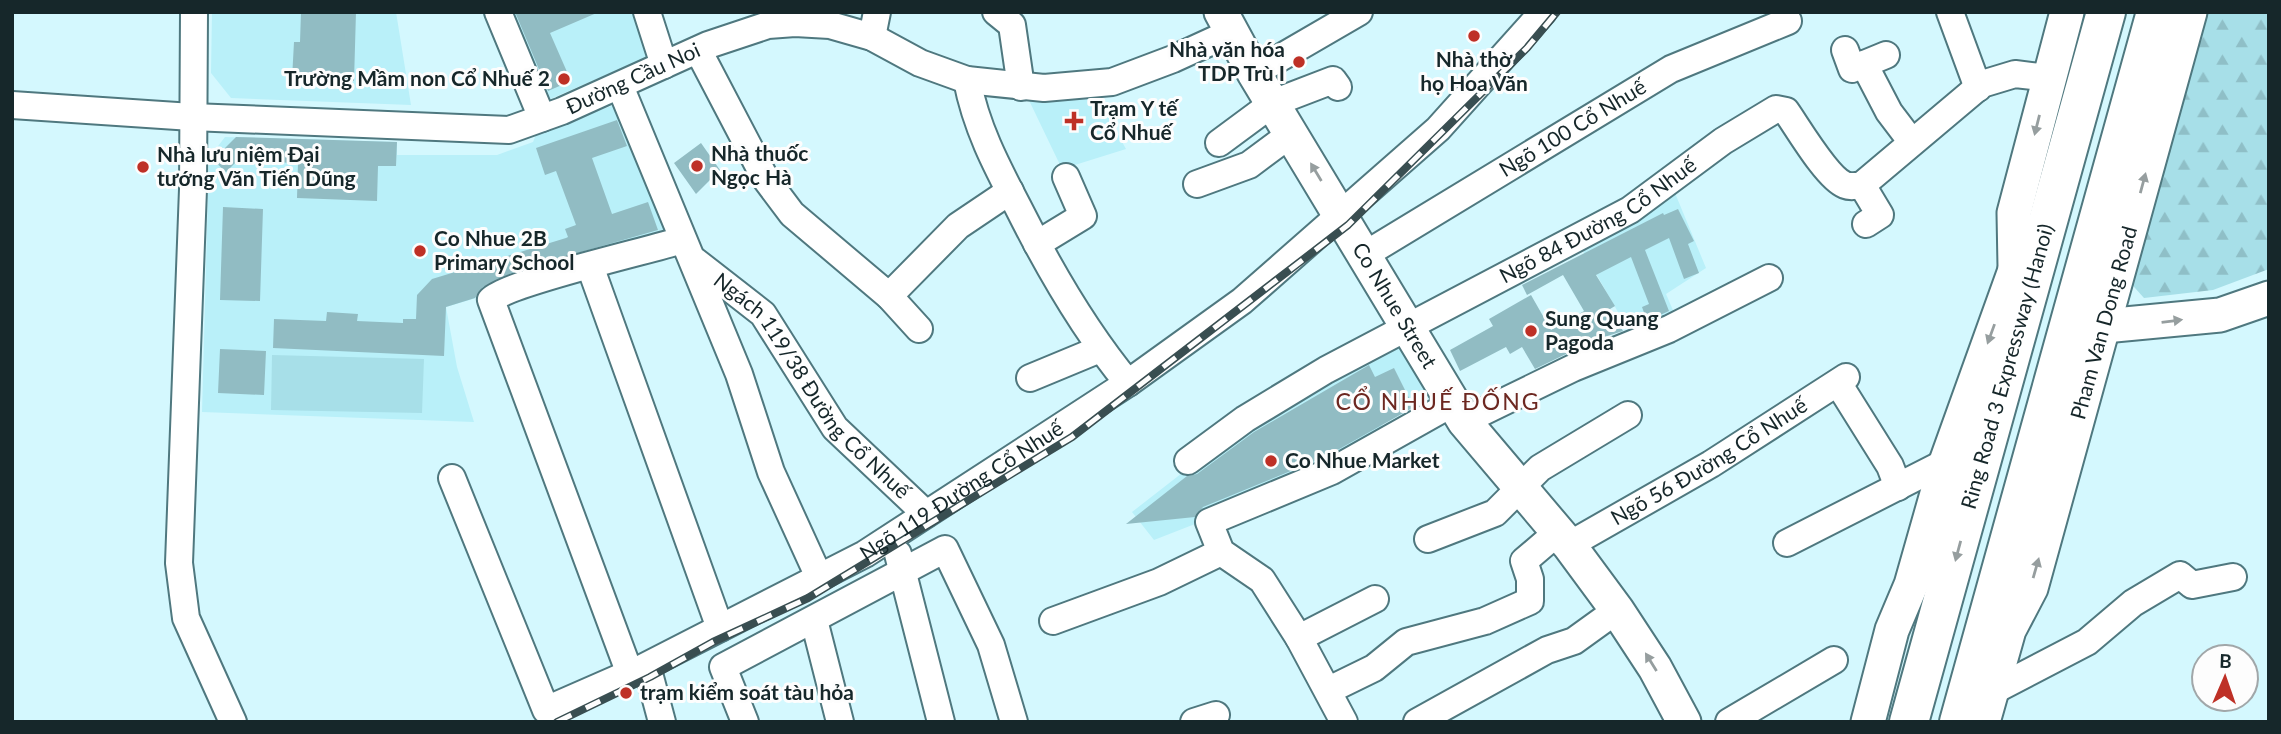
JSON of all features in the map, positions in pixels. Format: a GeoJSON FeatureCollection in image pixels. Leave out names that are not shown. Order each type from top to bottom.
{"type":"FeatureCollection","features":[{"type":"Feature","properties":{"kind":"highway","name":"Ring Road 3 Expressway (Hanoi)"},"geometry":{"type":"LineString","coordinates":[[1909,722],[2106,12]]}},
{"type":"Feature","properties":{"kind":"highway"},"geometry":{"type":"LineString","coordinates":[[1959,722],[2158,12]]}},
{"type":"Feature","properties":{"kind":"main road"},"geometry":{"type":"LineString","coordinates":[[2015,270],[2014,213],[2067,12]]}},
{"type":"Feature","properties":{"kind":"main road"},"geometry":{"type":"LineString","coordinates":[[1868,722],[1892,630],[1911,584],[1946,462],[2015,270],[2041,219],[2099,12]]}},
{"type":"Feature","properties":{"kind":"main road","name":"Pham Van Dong Road"},"geometry":{"type":"LineString","coordinates":[[2009,630],[2008,585],[2158,12]]}},
{"type":"Feature","properties":{"kind":"main road","name":"Pham Van Dong Road"},"geometry":{"type":"LineString","coordinates":[[1987,707],[2009,630],[2031,588],[2190,12]]}},
{"type":"Feature","properties":{"kind":"main road","name":"Co Nhue Street"},"geometry":{"type":"LineString","coordinates":[[1227,22],[1254,73],[1366,254],[1458,412],[1563,539],[1617,610],[1655,668],[1684,722]]}},
{"type":"Feature","properties":{"kind":"main road"},"geometry":{"type":"LineString","coordinates":[[2104,326],[2220,315],[2269,298]]}},
{"type":"Feature","properties":{"kind":"main road"},"geometry":{"type":"LineString","coordinates":[[1891,722],[1913,632],[1911,584]]}},
{"type":"Feature","properties":{"kind":"street"},"geometry":{"type":"LineString","coordinates":[[194,12],[193,189],[179,562],[186,618],[233,722]]}},
{"type":"Feature","properties":{"kind":"street"},"geometry":{"type":"LineString","coordinates":[[498,12],[542,118]]}},
{"type":"Feature","properties":{"kind":"street"},"geometry":{"type":"LineString","coordinates":[[647,12],[664,65]]}},
{"type":"Feature","properties":{"kind":"street"},"geometry":{"type":"LineString","coordinates":[[996,12],[1012,25],[1021,87]]}},
{"type":"Feature","properties":{"kind":"street"},"geometry":{"type":"LineString","coordinates":[[1254,73],[1359,12]]}},
{"type":"Feature","properties":{"kind":"street","name":"Ngõ 119 Đường Cổ Nhuế"},"geometry":{"type":"LineString","coordinates":[[452,478],[546,710],[640,675],[720,628],[811,595],[892,536],[1128,383],[1242,301],[1438,129],[1542,12]]}},
{"type":"Feature","properties":{"kind":"street"},"geometry":{"type":"LineString","coordinates":[[1950,12],[1978,88]]}},
{"type":"Feature","properties":{"kind":"street","name":"Ngõ 100 Cổ Nhuế"},"geometry":{"type":"LineString","coordinates":[[1366,254],[1671,69],[1788,20]]}},
{"type":"Feature","properties":{"kind":"street","name":"Đường Cầu Noi"},"geometry":{"type":"LineString","coordinates":[[12,105],[192,117],[509,130],[620,86],[698,50],[768,25],[875,25],[920,63],[967,80],[1021,87],[1112,82],[1173,59],[1227,22]]}},
{"type":"Feature","properties":{"kind":"street"},"geometry":{"type":"LineString","coordinates":[[698,50],[765,178],[792,214],[889,296],[919,329]]}},
{"type":"Feature","properties":{"kind":"street"},"geometry":{"type":"LineString","coordinates":[[1865,56],[1889,112],[1911,141]]}},
{"type":"Feature","properties":{"kind":"street"},"geometry":{"type":"LineString","coordinates":[[1866,224],[1880,215],[1861,185],[1911,141],[1978,88],[2006,75],[2049,78]]}},
{"type":"Feature","properties":{"kind":"street"},"geometry":{"type":"LineString","coordinates":[[967,80],[981,135],[1037,244],[1100,349],[1128,383]]}},
{"type":"Feature","properties":{"kind":"street"},"geometry":{"type":"LineString","coordinates":[[1219,144],[1273,103],[1333,80],[1338,87]]}},
{"type":"Feature","properties":{"kind":"street"},"geometry":{"type":"LineString","coordinates":[[620,86],[739,374],[811,595],[840,722]]}},
{"type":"Feature","properties":{"kind":"street","name":"Ngõ 84 Đường Cổ Nhuế"},"geometry":{"type":"LineString","coordinates":[[1188,461],[1245,419],[1325,370],[1630,210],[1723,141],[1770,112],[1783,109],[1843,185],[1861,185]]}},
{"type":"Feature","properties":{"kind":"street"},"geometry":{"type":"LineString","coordinates":[[1196,184],[1249,165],[1292,133]]}},
{"type":"Feature","properties":{"kind":"street"},"geometry":{"type":"LineString","coordinates":[[1037,244],[1083,216],[1066,177]]}},
{"type":"Feature","properties":{"kind":"street"},"geometry":{"type":"LineString","coordinates":[[889,296],[957,226],[1010,191]]}},
{"type":"Feature","properties":{"kind":"street"},"geometry":{"type":"LineString","coordinates":[[662,722],[640,675],[491,300],[515,288],[590,266],[688,251]]}},
{"type":"Feature","properties":{"kind":"street","name":"Ngách 119/38 Đường Cổ Nhuế"},"geometry":{"type":"LineString","coordinates":[[688,251],[764,314],[835,428],[926,514]]}},
{"type":"Feature","properties":{"kind":"street"},"geometry":{"type":"LineString","coordinates":[[590,266],[720,628]]}},
{"type":"Feature","properties":{"kind":"street"},"geometry":{"type":"LineString","coordinates":[[1344,722],[1299,638],[1262,580],[1221,552],[1209,523],[1332,471],[1458,412],[1670,329],[1769,278]]}},
{"type":"Feature","properties":{"kind":"street"},"geometry":{"type":"LineString","coordinates":[[1030,378],[1100,349]]}},
{"type":"Feature","properties":{"kind":"street","name":"Ngõ 56 Đường Cổ Nhuế"},"geometry":{"type":"LineString","coordinates":[[1329,690],[1374,668],[1406,642],[1485,621],[1530,600],[1530,579],[1524,561],[1711,464],[1842,380],[1890,466],[1898,486]]}},
{"type":"Feature","properties":{"kind":"street"},"geometry":{"type":"LineString","coordinates":[[1428,539],[1495,513],[1540,468],[1628,415]]}},
{"type":"Feature","properties":{"kind":"street"},"geometry":{"type":"LineString","coordinates":[[1787,543],[1946,462]]}},
{"type":"Feature","properties":{"kind":"street"},"geometry":{"type":"LineString","coordinates":[[892,536],[941,722]]}},
{"type":"Feature","properties":{"kind":"street"},"geometry":{"type":"LineString","coordinates":[[745,722],[723,667],[811,595],[902,570],[945,549],[991,645],[1014,722]]}},
{"type":"Feature","properties":{"kind":"street"},"geometry":{"type":"LineString","coordinates":[[1053,621],[1159,582],[1221,552]]}},
{"type":"Feature","properties":{"kind":"street"},"geometry":{"type":"LineString","coordinates":[[1987,707],[2087,642],[2133,603],[2180,575],[2192,585],[2232,578]]}},
{"type":"Feature","properties":{"kind":"street"},"geometry":{"type":"LineString","coordinates":[[1299,638],[1375,599]]}},
{"type":"Feature","properties":{"kind":"street"},"geometry":{"type":"LineString","coordinates":[[1417,722],[1547,650],[1574,641],[1617,610]]}},
{"type":"Feature","properties":{"kind":"street"},"geometry":{"type":"LineString","coordinates":[[1728,722],[1834,660]]}},
{"type":"Feature","properties":{"kind":"shaded area"},"geometry":{"type":"Polygon","coordinates":[[[212,12],[396,12],[411,105],[231,98],[211,73],[212,12]]]}},
{"type":"Feature","properties":{"kind":"shaded area","name":"Trường Mầm non Cổ Nhuế 2"},"geometry":{"type":"Polygon","coordinates":[[[502,12],[636,12],[652,55],[541,103],[502,12]]]}},
{"type":"Feature","properties":{"kind":"shaded area","name":"Trạm Y tế Cổ Nhuế"},"geometry":{"type":"Polygon","coordinates":[[[1093,89],[1126,149],[1062,169],[1025,92],[1093,89]]]}},
{"type":"Feature","properties":{"kind":"shaded area","name":"Co Nhue 2B Primary School"},"geometry":{"type":"Polygon","coordinates":[[[623,102],[678,238],[446,307],[457,367],[474,422],[202,412],[209,158],[225,137],[397,142],[397,155],[497,155],[533,142],[537,132],[623,102]]]}},
{"type":"Feature","properties":{"kind":"shaded area"},"geometry":{"type":"Polygon","coordinates":[[[1675,193],[1706,268],[1666,294],[1678,322],[1634,340],[1579,244],[1675,193]]]}},
{"type":"Feature","properties":{"kind":"shaded area","name":"Co Nhue Market"},"geometry":{"type":"Polygon","coordinates":[[[1401,338],[1431,392],[1379,418],[1388,439],[1300,483],[1154,540],[1132,512],[1263,410],[1401,338]]]}},
{"type":"Feature","properties":{"kind":"green space"},"geometry":{"type":"Polygon","coordinates":[[[2198,12],[2269,12],[2269,269],[2213,290],[2144,298],[2126,278],[2198,12]]]}},
{"type":"Feature","properties":{"kind":"green space"},"geometry":{"type":"Polygon","coordinates":[[[272,355],[424,359],[422,413],[271,410],[272,355]]]}},
{"type":"Feature","properties":{"kind":"building"},"geometry":{"type":"Polygon","coordinates":[[[301,12],[356,12],[354,81],[292,79],[294,42],[300,42],[301,12]]]}},
{"type":"Feature","properties":{"kind":"building"},"geometry":{"type":"Polygon","coordinates":[[[515,12],[599,12],[550,33],[571,81],[548,91],[515,12]]]}},
{"type":"Feature","properties":{"kind":"building"},"geometry":{"type":"Polygon","coordinates":[[[617,120],[627,146],[592,158],[612,214],[648,202],[658,230],[518,270],[483,287],[475,298],[446,307],[444,356],[273,348],[274,319],[326,321],[327,312],[358,314],[357,321],[403,323],[403,319],[416,319],[417,295],[432,279],[568,237],[565,229],[576,225],[556,171],[545,175],[536,148],[617,120]]]}},
{"type":"Feature","properties":{"kind":"building"},"geometry":{"type":"Polygon","coordinates":[[[236,137],[397,142],[396,166],[378,166],[377,201],[297,198],[298,163],[237,161],[226,172],[213,160],[236,137]]]}},
{"type":"Feature","properties":{"kind":"building","name":"Nhà thuốc Ngọc Hà"},"geometry":{"type":"Polygon","coordinates":[[[701,143],[720,170],[696,194],[674,163],[701,143]]]}},
{"type":"Feature","properties":{"kind":"building"},"geometry":{"type":"Polygon","coordinates":[[[223,207],[263,209],[260,301],[220,300],[223,207]]]}},
{"type":"Feature","properties":{"kind":"building"},"geometry":{"type":"Polygon","coordinates":[[[1678,209],[1694,241],[1688,244],[1699,273],[1684,279],[1669,238],[1645,250],[1669,311],[1647,321],[1642,307],[1649,304],[1631,257],[1596,275],[1615,306],[1610,309],[1623,331],[1595,340],[1535,369],[1522,347],[1510,354],[1506,347],[1460,371],[1450,350],[1493,326],[1489,319],[1531,295],[1551,330],[1584,311],[1563,275],[1527,295],[1522,285],[1663,213],[1664,215],[1678,209]]]}},
{"type":"Feature","properties":{"kind":"building"},"geometry":{"type":"Polygon","coordinates":[[[220,349],[266,351],[264,395],[218,393],[220,349]]]}},
{"type":"Feature","properties":{"kind":"building","name":"Co Nhue Market"},"geometry":{"type":"Polygon","coordinates":[[[1369,365],[1375,377],[1394,368],[1412,404],[1421,400],[1423,402],[1325,457],[1203,507],[1195,517],[1126,524],[1187,476],[1197,474],[1254,432],[1369,365]]]}},
{"type":"Feature","properties":{"kind":"railway"},"geometry":{"type":"LineString","coordinates":[[557,722],[650,677],[713,642],[808,598],[1072,437],[1348,225],[1527,48],[1557,12]]}},
{"type":"Feature","properties":{"kind":"place","name":"Nhà thờ họ Hoa Văn"},"geometry":{"type":"Point","coordinates":[1474,36]}},
{"type":"Feature","properties":{"kind":"place","name":"Nhà văn hóa TDP Trù I"},"geometry":{"type":"Point","coordinates":[1299,62]}},
{"type":"Feature","properties":{"kind":"place","name":"Trường Mầm non Cổ Nhuế 2"},"geometry":{"type":"Point","coordinates":[564,79]}},
{"type":"Feature","properties":{"kind":"place","name":"Trạm Y tế Cổ Nhuế"},"geometry":{"type":"Point","coordinates":[1074,121]}},
{"type":"Feature","properties":{"kind":"place","name":"Nhà thuốc Ngọc Hà"},"geometry":{"type":"Point","coordinates":[697,166]}},
{"type":"Feature","properties":{"kind":"place","name":"Nhà lưu niệm Đại tướng Văn Tiến Dũng"},"geometry":{"type":"Point","coordinates":[143,167]}},
{"type":"Feature","properties":{"kind":"place","name":"Co Nhue 2B Primary School"},"geometry":{"type":"Point","coordinates":[420,251]}},
{"type":"Feature","properties":{"kind":"place","name":"Sung Quang Pagoda"},"geometry":{"type":"Point","coordinates":[1531,331]}},
{"type":"Feature","properties":{"kind":"place","name":"Co Nhue Market"},"geometry":{"type":"Point","coordinates":[1271,461]}},
{"type":"Feature","properties":{"kind":"place","name":"trạm kiểm soát tàu hỏa"},"geometry":{"type":"Point","coordinates":[626,693]}},
{"type":"Feature","properties":{"kind":"district","name":"CỔ NHUẾ ĐỐNG"},"geometry":{"type":"Point","coordinates":[1438,402]}}]}
